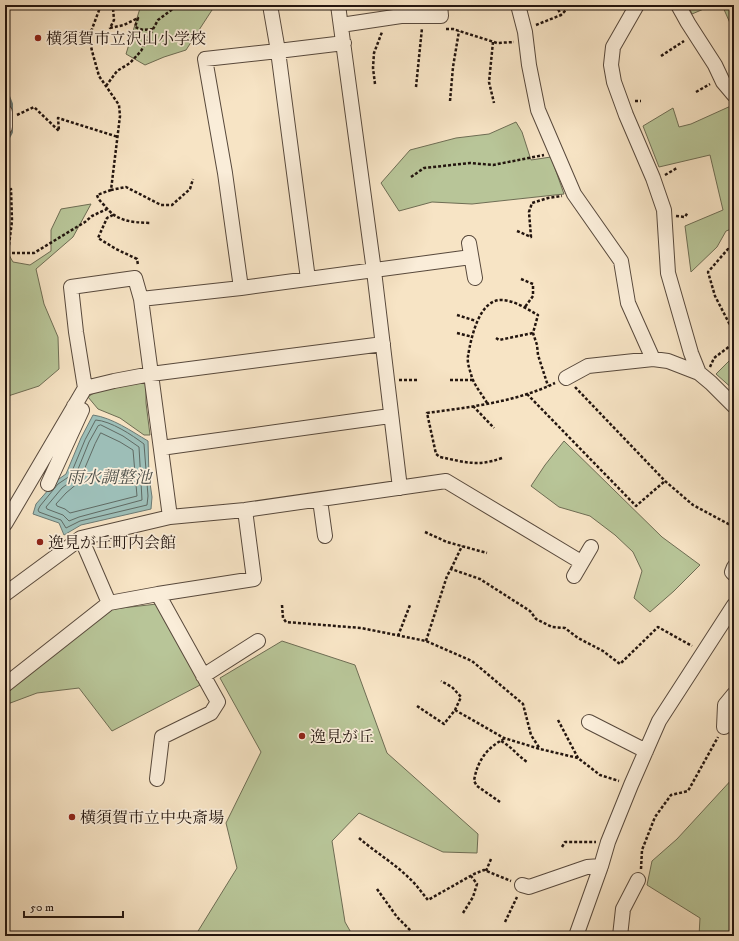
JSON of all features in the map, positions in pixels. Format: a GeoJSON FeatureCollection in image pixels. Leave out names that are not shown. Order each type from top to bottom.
{"type":"FeatureCollection","features":[{"type":"Feature","properties":{"kind":"street"},"geometry":{"type":"LineString","coordinates":[[270,5],[278,51],[308,279]]}},
{"type":"Feature","properties":{"kind":"street"},"geometry":{"type":"LineString","coordinates":[[338,5],[374,270],[390,416],[400,488]]}},
{"type":"Feature","properties":{"kind":"street"},"geometry":{"type":"LineString","coordinates":[[341,25],[401,16],[441,16],[440,5]]}},
{"type":"Feature","properties":{"kind":"street"},"geometry":{"type":"LineString","coordinates":[[518,5],[524,30],[538,110],[574,194],[621,261],[628,303],[653,359]]}},
{"type":"Feature","properties":{"kind":"street"},"geometry":{"type":"LineString","coordinates":[[637,5],[613,48],[610,65],[614,82],[626,115],[653,178],[664,210],[668,273],[683,329],[702,376]]}},
{"type":"Feature","properties":{"kind":"street"},"geometry":{"type":"LineString","coordinates":[[678,5],[695,35],[715,65],[723,82],[734,95]]}},
{"type":"Feature","properties":{"kind":"street"},"geometry":{"type":"LineString","coordinates":[[241,288],[225,173],[205,59],[344,43]]}},
{"type":"Feature","properties":{"kind":"street"},"geometry":{"type":"LineString","coordinates":[[5,128],[11,113]]}},
{"type":"Feature","properties":{"kind":"street"},"geometry":{"type":"LineString","coordinates":[[141,299],[241,288],[374,270],[470,250],[475,278]]}},
{"type":"Feature","properties":{"kind":"street"},"geometry":{"type":"LineString","coordinates":[[5,524],[85,388],[76,332],[71,287],[135,278],[141,299],[170,517]]}},
{"type":"Feature","properties":{"kind":"street"},"geometry":{"type":"LineString","coordinates":[[85,388],[151,374],[383,344]]}},
{"type":"Feature","properties":{"kind":"street"},"geometry":{"type":"LineString","coordinates":[[566,378],[588,366],[653,359],[668,361],[702,376],[734,406]]}},
{"type":"Feature","properties":{"kind":"street"},"geometry":{"type":"LineString","coordinates":[[48,484],[82,410],[74,406]]}},
{"type":"Feature","properties":{"kind":"street"},"geometry":{"type":"LineString","coordinates":[[161,448],[390,416]]}},
{"type":"Feature","properties":{"kind":"street"},"geometry":{"type":"LineString","coordinates":[[5,594],[81,538],[170,517],[245,510],[446,481],[581,562]]}},
{"type":"Feature","properties":{"kind":"street"},"geometry":{"type":"LineString","coordinates":[[320,500],[325,536]]}},
{"type":"Feature","properties":{"kind":"street"},"geometry":{"type":"LineString","coordinates":[[5,686],[109,603],[254,579],[245,510]]}},
{"type":"Feature","properties":{"kind":"street"},"geometry":{"type":"LineString","coordinates":[[81,538],[109,603]]}},
{"type":"Feature","properties":{"kind":"street"},"geometry":{"type":"LineString","coordinates":[[574,576],[591,547]]}},
{"type":"Feature","properties":{"kind":"street"},"geometry":{"type":"LineString","coordinates":[[734,567],[732,572],[734,574]]}},
{"type":"Feature","properties":{"kind":"street"},"geometry":{"type":"LineString","coordinates":[[157,779],[162,736],[211,713],[218,702],[158,594]]}},
{"type":"Feature","properties":{"kind":"street"},"geometry":{"type":"LineString","coordinates":[[576,936],[602,866],[608,842],[630,785],[659,721],[734,605]]}},
{"type":"Feature","properties":{"kind":"street"},"geometry":{"type":"LineString","coordinates":[[203,676],[258,641]]}},
{"type":"Feature","properties":{"kind":"street"},"geometry":{"type":"LineString","coordinates":[[724,727],[725,705],[734,694]]}},
{"type":"Feature","properties":{"kind":"street"},"geometry":{"type":"LineString","coordinates":[[589,722],[646,751]]}},
{"type":"Feature","properties":{"kind":"street"},"geometry":{"type":"LineString","coordinates":[[522,885],[529,887],[587,867],[602,866]]}},
{"type":"Feature","properties":{"kind":"street"},"geometry":{"type":"LineString","coordinates":[[620,936],[624,909],[638,880]]}},
{"type":"Feature","properties":{"kind":"path"},"geometry":{"type":"LineString","coordinates":[[101,5],[98,9],[90,36],[92,51],[99,76],[118,105],[120,116],[112,190]]}},
{"type":"Feature","properties":{"kind":"path"},"geometry":{"type":"LineString","coordinates":[[106,86],[117,70],[130,63],[141,51],[158,20],[178,5]]}},
{"type":"Feature","properties":{"kind":"path"},"geometry":{"type":"LineString","coordinates":[[556,5],[561,15]]}},
{"type":"Feature","properties":{"kind":"path"},"geometry":{"type":"LineString","coordinates":[[445,28],[497,43],[522,42],[524,30],[561,15],[571,5]]}},
{"type":"Feature","properties":{"kind":"path"},"geometry":{"type":"LineString","coordinates":[[98,9],[112,8],[114,20],[110,28],[124,25],[138,18],[135,27],[143,30],[154,29]]}},
{"type":"Feature","properties":{"kind":"path"},"geometry":{"type":"LineString","coordinates":[[401,16],[422,28],[430,28]]}},
{"type":"Feature","properties":{"kind":"path"},"geometry":{"type":"LineString","coordinates":[[375,84],[373,68],[374,53],[381,37],[386,18]]}},
{"type":"Feature","properties":{"kind":"path"},"geometry":{"type":"LineString","coordinates":[[416,87],[422,28]]}},
{"type":"Feature","properties":{"kind":"path"},"geometry":{"type":"LineString","coordinates":[[450,101],[453,67],[459,31]]}},
{"type":"Feature","properties":{"kind":"path"},"geometry":{"type":"LineString","coordinates":[[661,56],[695,35]]}},
{"type":"Feature","properties":{"kind":"path"},"geometry":{"type":"LineString","coordinates":[[493,42],[489,82],[494,103]]}},
{"type":"Feature","properties":{"kind":"path"},"geometry":{"type":"LineString","coordinates":[[11,113],[34,106],[58,131],[58,118],[118,137]]}},
{"type":"Feature","properties":{"kind":"path"},"geometry":{"type":"LineString","coordinates":[[411,177],[424,168],[470,163],[493,165],[540,157],[556,152]]}},
{"type":"Feature","properties":{"kind":"path"},"geometry":{"type":"LineString","coordinates":[[150,223],[125,221],[113,215],[97,198],[97,195],[126,187],[161,205],[172,205],[190,189],[193,180]]}},
{"type":"Feature","properties":{"kind":"path"},"geometry":{"type":"LineString","coordinates":[[5,192],[11,189],[12,221],[8,253],[34,253],[85,222],[92,216],[107,209]]}},
{"type":"Feature","properties":{"kind":"path"},"geometry":{"type":"LineString","coordinates":[[517,231],[531,237],[529,212],[532,203],[548,198],[563,196]]}},
{"type":"Feature","properties":{"kind":"path"},"geometry":{"type":"LineString","coordinates":[[113,215],[107,218],[98,238],[137,259],[140,276],[135,278]]}},
{"type":"Feature","properties":{"kind":"path"},"geometry":{"type":"LineString","coordinates":[[734,258],[728,249],[708,272],[715,296],[730,325],[734,340]]}},
{"type":"Feature","properties":{"kind":"path"},"geometry":{"type":"LineString","coordinates":[[521,279],[533,284],[533,296],[525,307]]}},
{"type":"Feature","properties":{"kind":"path"},"geometry":{"type":"LineString","coordinates":[[487,403],[471,376],[468,357],[476,321],[485,306],[500,300],[512,302],[525,307],[538,315],[533,333],[548,386]]}},
{"type":"Feature","properties":{"kind":"path"},"geometry":{"type":"LineString","coordinates":[[457,315],[476,321]]}},
{"type":"Feature","properties":{"kind":"path"},"geometry":{"type":"LineString","coordinates":[[457,333],[473,337]]}},
{"type":"Feature","properties":{"kind":"path"},"geometry":{"type":"LineString","coordinates":[[496,338],[499,340],[533,333]]}},
{"type":"Feature","properties":{"kind":"path"},"geometry":{"type":"LineString","coordinates":[[702,376],[714,358],[734,343]]}},
{"type":"Feature","properties":{"kind":"path"},"geometry":{"type":"LineString","coordinates":[[502,458],[490,462],[474,464],[440,457],[436,454],[427,413],[472,406],[527,394],[566,378],[664,481],[693,505],[734,527]]}},
{"type":"Feature","properties":{"kind":"path"},"geometry":{"type":"LineString","coordinates":[[387,381],[419,380]]}},
{"type":"Feature","properties":{"kind":"path"},"geometry":{"type":"LineString","coordinates":[[450,380],[473,380]]}},
{"type":"Feature","properties":{"kind":"path"},"geometry":{"type":"LineString","coordinates":[[527,394],[636,506],[664,481]]}},
{"type":"Feature","properties":{"kind":"path"},"geometry":{"type":"LineString","coordinates":[[472,406],[494,428]]}},
{"type":"Feature","properties":{"kind":"path"},"geometry":{"type":"LineString","coordinates":[[425,532],[447,542],[475,551],[487,553]]}},
{"type":"Feature","properties":{"kind":"path"},"geometry":{"type":"LineString","coordinates":[[426,641],[447,576],[462,546]]}},
{"type":"Feature","properties":{"kind":"path"},"geometry":{"type":"LineString","coordinates":[[451,568],[480,579],[530,611],[536,619],[552,627],[565,628],[578,638],[603,651],[620,664],[658,628],[703,652]]}},
{"type":"Feature","properties":{"kind":"path"},"geometry":{"type":"LineString","coordinates":[[282,605],[283,618],[286,622],[361,628],[426,641],[472,661],[523,704],[531,735],[540,749]]}},
{"type":"Feature","properties":{"kind":"path"},"geometry":{"type":"LineString","coordinates":[[398,636],[410,605]]}},
{"type":"Feature","properties":{"kind":"path"},"geometry":{"type":"LineString","coordinates":[[417,706],[444,724],[455,710],[461,697],[452,687],[442,681]]}},
{"type":"Feature","properties":{"kind":"path"},"geometry":{"type":"LineString","coordinates":[[455,710],[504,738],[540,749],[578,758],[600,775],[630,785]]}},
{"type":"Feature","properties":{"kind":"path"},"geometry":{"type":"LineString","coordinates":[[558,720],[578,758]]}},
{"type":"Feature","properties":{"kind":"path"},"geometry":{"type":"LineString","coordinates":[[638,880],[641,872],[642,850],[655,817],[671,795],[688,791],[724,727]]}},
{"type":"Feature","properties":{"kind":"path"},"geometry":{"type":"LineString","coordinates":[[500,802],[477,786],[474,781],[475,771],[481,757],[494,744],[504,738]]}},
{"type":"Feature","properties":{"kind":"path"},"geometry":{"type":"LineString","coordinates":[[500,740],[511,746],[517,755],[527,762]]}},
{"type":"Feature","properties":{"kind":"path"},"geometry":{"type":"LineString","coordinates":[[359,838],[378,854],[390,860],[410,878],[428,900],[484,870],[522,885],[505,922]]}},
{"type":"Feature","properties":{"kind":"path"},"geometry":{"type":"LineString","coordinates":[[562,847],[565,842],[608,842]]}},
{"type":"Feature","properties":{"kind":"path"},"geometry":{"type":"LineString","coordinates":[[486,871],[491,859]]}},
{"type":"Feature","properties":{"kind":"path"},"geometry":{"type":"LineString","coordinates":[[463,913],[473,897],[477,884],[471,876]]}},
{"type":"Feature","properties":{"kind":"path"},"geometry":{"type":"LineString","coordinates":[[377,889],[397,917],[416,936]]}},
{"type":"Feature","properties":{"kind":"path"},"geometry":{"type":"LineString","coordinates":[[498,936],[512,932],[525,933],[530,936]]}},
{"type":"Feature","properties":{"kind":"green space"},"geometry":{"type":"Polygon","coordinates":[[[141,5],[218,5],[212,10],[186,50],[145,65],[126,54],[141,5]]]}},
{"type":"Feature","properties":{"kind":"green space"},"geometry":{"type":"Polygon","coordinates":[[[688,5],[713,5],[692,14],[688,5]]]}},
{"type":"Feature","properties":{"kind":"green space"},"geometry":{"type":"Polygon","coordinates":[[[722,5],[734,5],[734,32],[722,5]]]}},
{"type":"Feature","properties":{"kind":"green space"},"geometry":{"type":"Polygon","coordinates":[[[733,105],[734,228],[726,231],[717,247],[691,272],[685,226],[723,210],[710,155],[659,167],[643,126],[673,108],[679,127],[691,124],[733,105]]]}},
{"type":"Feature","properties":{"kind":"green space"},"geometry":{"type":"Polygon","coordinates":[[[516,122],[522,132],[531,160],[551,157],[564,194],[472,204],[432,202],[399,211],[381,183],[410,150],[456,138],[489,134],[516,122]]]}},
{"type":"Feature","properties":{"kind":"green space"},"geometry":{"type":"Polygon","coordinates":[[[91,204],[73,237],[36,269],[44,304],[58,337],[59,369],[39,386],[5,397],[5,248],[13,262],[30,265],[51,251],[51,230],[61,209],[91,204]]]}},
{"type":"Feature","properties":{"kind":"green space"},"geometry":{"type":"Polygon","coordinates":[[[734,356],[734,390],[716,374],[734,356]]]}},
{"type":"Feature","properties":{"kind":"green space"},"geometry":{"type":"Polygon","coordinates":[[[146,381],[146,403],[150,435],[144,435],[120,418],[98,409],[88,397],[101,388],[146,381]]]}},
{"type":"Feature","properties":{"kind":"green space"},"geometry":{"type":"Polygon","coordinates":[[[564,441],[662,537],[700,565],[650,612],[634,598],[642,571],[633,552],[615,535],[590,516],[559,507],[531,486],[564,441]]]}},
{"type":"Feature","properties":{"kind":"green space"},"geometry":{"type":"Polygon","coordinates":[[[157,604],[202,684],[112,731],[79,688],[37,693],[5,705],[5,692],[113,609],[157,604]]]}},
{"type":"Feature","properties":{"kind":"green space"},"geometry":{"type":"Polygon","coordinates":[[[282,641],[355,665],[387,753],[478,834],[477,853],[443,852],[359,813],[332,841],[345,922],[353,936],[195,936],[237,868],[226,823],[261,752],[220,678],[282,641]]]}},
{"type":"Feature","properties":{"kind":"green space"},"geometry":{"type":"Polygon","coordinates":[[[734,777],[734,936],[699,936],[700,918],[647,885],[652,861],[677,839],[734,777]]]}},
{"type":"Feature","properties":{"kind":"water","name":"雨水調整池"},"geometry":{"type":"Polygon","coordinates":[[[93,415],[115,422],[148,441],[149,476],[152,497],[151,509],[81,525],[64,535],[59,523],[33,514],[36,504],[56,481],[66,474],[81,438],[93,415]]]}},
{"type":"Feature","properties":{"kind":"waterway"},"geometry":{"type":"LineString","coordinates":[[5,89],[11,104],[11,114]]}},
{"type":"Feature","properties":{"kind":"waterway"},"geometry":{"type":"LineString","coordinates":[[5,143],[11,132],[11,125]]}},
{"type":"Feature","properties":{"kind":"place","name":"横須賀市立沢山小学校"},"geometry":{"type":"Point","coordinates":[38,38]}},
{"type":"Feature","properties":{"kind":"place","name":"逸見が丘町内会館"},"geometry":{"type":"Point","coordinates":[40,542]}},
{"type":"Feature","properties":{"kind":"place","name":"逸見が丘"},"geometry":{"type":"Point","coordinates":[302,736]}},
{"type":"Feature","properties":{"kind":"place","name":"横須賀市立中央斎場"},"geometry":{"type":"Point","coordinates":[72,817]}}]}
